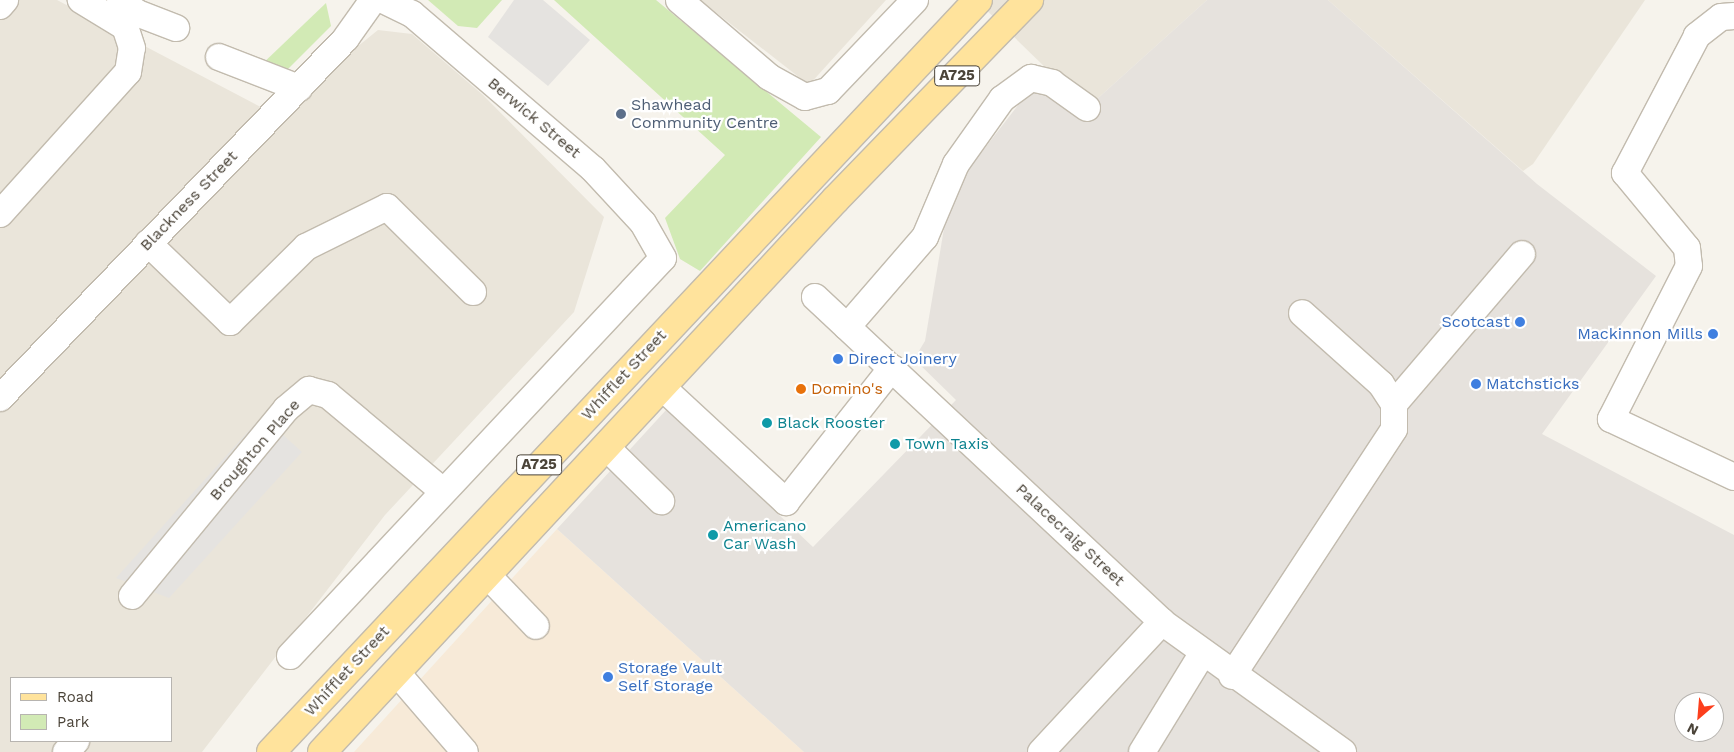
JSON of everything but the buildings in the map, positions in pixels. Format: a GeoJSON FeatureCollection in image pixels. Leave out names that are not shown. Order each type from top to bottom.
{"type":"FeatureCollection","features":[{"type":"Feature","properties":{"kind":"main road","name":"Whifflet Street"},"geometry":{"type":"LineString","coordinates":[[271,752],[978,0]]}},
{"type":"Feature","properties":{"kind":"main road","name":"A725"},"geometry":{"type":"LineString","coordinates":[[322,752],[663,388],[835,200],[1028,0]]}},
{"type":"Feature","properties":{"kind":"street"},"geometry":{"type":"LineString","coordinates":[[0,6],[6,0]]}},
{"type":"Feature","properties":{"kind":"street"},"geometry":{"type":"LineString","coordinates":[[0,214],[128,72],[132,48],[125,27],[81,0]]}},
{"type":"Feature","properties":{"kind":"street"},"geometry":{"type":"LineString","coordinates":[[120,0],[137,13],[176,28]]}},
{"type":"Feature","properties":{"kind":"street","name":"Blackness Street"},"geometry":{"type":"LineString","coordinates":[[0,398],[346,38],[373,0]]}},
{"type":"Feature","properties":{"kind":"street","name":"Berwick Street"},"geometry":{"type":"LineString","coordinates":[[383,0],[412,14],[593,169],[643,223],[663,258],[443,491]]}},
{"type":"Feature","properties":{"kind":"street"},"geometry":{"type":"LineString","coordinates":[[679,0],[787,90],[805,97],[828,91],[915,0]]}},
{"type":"Feature","properties":{"kind":"street"},"geometry":{"type":"LineString","coordinates":[[1734,16],[1721,18],[1697,36],[1625,173],[1687,248],[1689,266],[1612,419],[1734,477]]}},
{"type":"Feature","properties":{"kind":"street"},"geometry":{"type":"LineString","coordinates":[[219,57],[299,88]]}},
{"type":"Feature","properties":{"kind":"street"},"geometry":{"type":"LineString","coordinates":[[848,327],[925,237],[956,164],[1002,98],[1031,78],[1052,83],[1087,108]]}},
{"type":"Feature","properties":{"kind":"street"},"geometry":{"type":"LineString","coordinates":[[148,243],[230,322],[306,247],[387,207],[473,292]]}},
{"type":"Feature","properties":{"kind":"street"},"geometry":{"type":"LineString","coordinates":[[1232,676],[1394,429],[1394,404],[1522,254]]}},
{"type":"Feature","properties":{"kind":"street","name":"Palacecraig Street"},"geometry":{"type":"LineString","coordinates":[[815,297],[1162,622],[1232,676],[1343,752]]}},
{"type":"Feature","properties":{"kind":"street"},"geometry":{"type":"LineString","coordinates":[[1302,313],[1349,353],[1394,404]]}},
{"type":"Feature","properties":{"kind":"street"},"geometry":{"type":"LineString","coordinates":[[663,388],[786,502],[892,368]]}},
{"type":"Feature","properties":{"kind":"street","name":"Broughton Place"},"geometry":{"type":"LineString","coordinates":[[132,596],[286,410],[309,390],[328,395],[443,491]]}},
{"type":"Feature","properties":{"kind":"street"},"geometry":{"type":"LineString","coordinates":[[607,448],[660,501]]}},
{"type":"Feature","properties":{"kind":"street"},"geometry":{"type":"LineString","coordinates":[[290,656],[443,491]]}},
{"type":"Feature","properties":{"kind":"street"},"geometry":{"type":"LineString","coordinates":[[488,576],[536,626]]}},
{"type":"Feature","properties":{"kind":"street"},"geometry":{"type":"LineString","coordinates":[[1041,752],[1162,622]]}},
{"type":"Feature","properties":{"kind":"street"},"geometry":{"type":"LineString","coordinates":[[1142,752],[1202,654]]}},
{"type":"Feature","properties":{"kind":"street"},"geometry":{"type":"LineString","coordinates":[[397,673],[465,752]]}},
{"type":"Feature","properties":{"kind":"street"},"geometry":{"type":"LineString","coordinates":[[66,752],[75,742]]}},
{"type":"Feature","properties":{"kind":"shaded area"},"geometry":{"type":"Polygon","coordinates":[[[0,0],[57,0],[274,114],[378,30],[412,34],[483,95],[604,217],[574,312],[385,515],[202,752],[0,752],[0,0]]]}},
{"type":"Feature","properties":{"kind":"shaded area"},"geometry":{"type":"Polygon","coordinates":[[[514,0],[543,0],[590,40],[548,86],[488,37],[514,0]]]}},
{"type":"Feature","properties":{"kind":"shaded area"},"geometry":{"type":"Polygon","coordinates":[[[700,0],[886,0],[809,85],[700,0]]]}},
{"type":"Feature","properties":{"kind":"shaded area"},"geometry":{"type":"Polygon","coordinates":[[[976,0],[1207,0],[1087,108],[976,0]]]}},
{"type":"Feature","properties":{"kind":"shaded area"},"geometry":{"type":"Polygon","coordinates":[[[1207,0],[1328,0],[1537,184],[1656,276],[1542,434],[1734,535],[1734,752],[804,752],[557,529],[667,409],[813,547],[956,400],[914,359],[925,341],[950,193],[1046,69],[1087,108],[1207,0]]]}},
{"type":"Feature","properties":{"kind":"shaded area"},"geometry":{"type":"Polygon","coordinates":[[[1328,0],[1645,0],[1533,164],[1523,171],[1328,0]]]}},
{"type":"Feature","properties":{"kind":"shaded area"},"geometry":{"type":"Polygon","coordinates":[[[262,416],[302,452],[169,598],[116,578],[262,416]]]}},
{"type":"Feature","properties":{"kind":"shaded area"},"geometry":{"type":"Polygon","coordinates":[[[557,529],[804,752],[354,752],[557,529]]]}},
{"type":"Feature","properties":{"kind":"green space"},"geometry":{"type":"Polygon","coordinates":[[[428,0],[502,0],[477,28],[458,26],[428,0]]]}},
{"type":"Feature","properties":{"kind":"green space"},"geometry":{"type":"Polygon","coordinates":[[[554,0],[656,0],[821,137],[700,271],[680,259],[665,218],[725,155],[554,0]]]}},
{"type":"Feature","properties":{"kind":"green space"},"geometry":{"type":"Polygon","coordinates":[[[326,3],[331,26],[283,74],[258,68],[326,3]]]}},
{"type":"Feature","properties":{"kind":"place","name":"Shawhead Community Centre"},"geometry":{"type":"Point","coordinates":[621,114]}},
{"type":"Feature","properties":{"kind":"place","name":"Scotcast"},"geometry":{"type":"Point","coordinates":[1520,322]}},
{"type":"Feature","properties":{"kind":"place","name":"Mackinnon Mills"},"geometry":{"type":"Point","coordinates":[1713,334]}},
{"type":"Feature","properties":{"kind":"place","name":"Direct Joinery"},"geometry":{"type":"Point","coordinates":[838,359]}},
{"type":"Feature","properties":{"kind":"place","name":"Matchsticks"},"geometry":{"type":"Point","coordinates":[1476,384]}},
{"type":"Feature","properties":{"kind":"place","name":"Domino's"},"geometry":{"type":"Point","coordinates":[801,389]}},
{"type":"Feature","properties":{"kind":"place","name":"Black Rooster"},"geometry":{"type":"Point","coordinates":[767,423]}},
{"type":"Feature","properties":{"kind":"place","name":"Town Taxis"},"geometry":{"type":"Point","coordinates":[895,444]}},
{"type":"Feature","properties":{"kind":"place","name":"Americano Car Wash"},"geometry":{"type":"Point","coordinates":[713,535]}},
{"type":"Feature","properties":{"kind":"place","name":"Storage Vault Self Storage"},"geometry":{"type":"Point","coordinates":[608,677]}}]}
